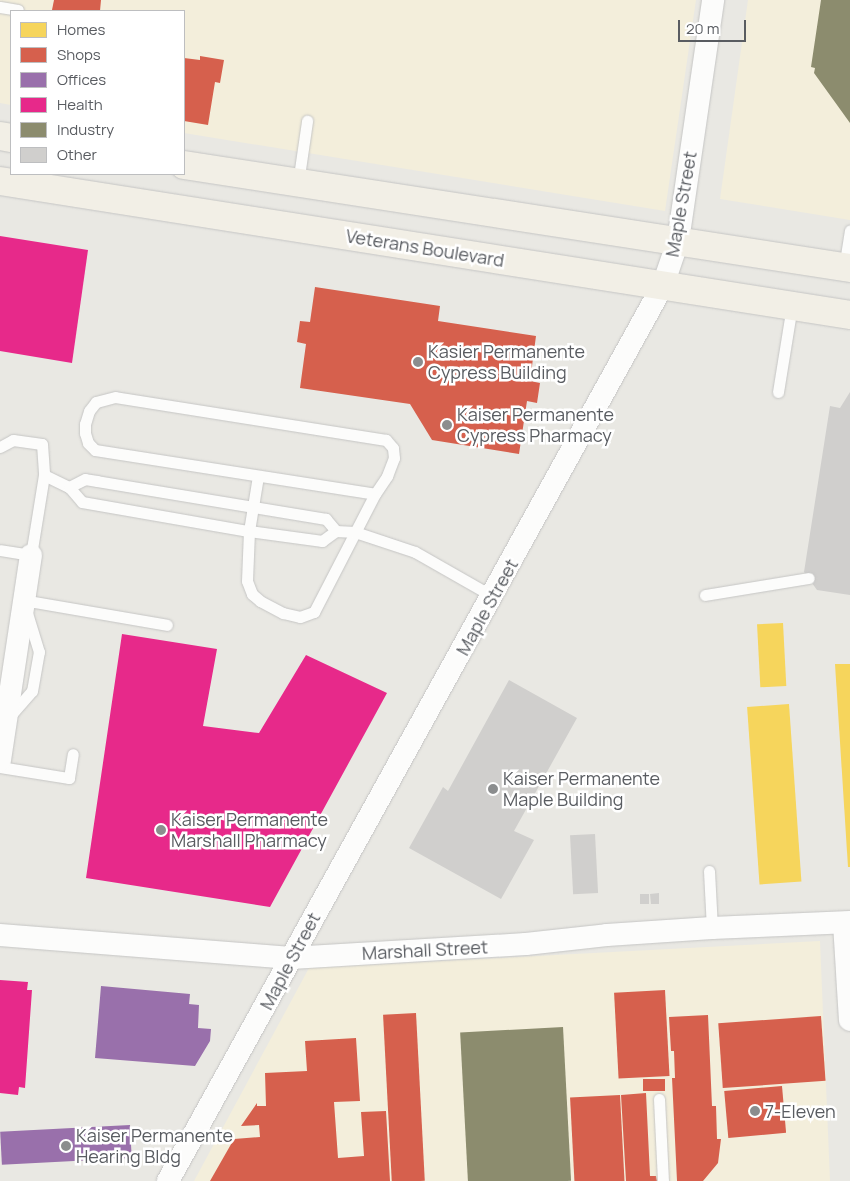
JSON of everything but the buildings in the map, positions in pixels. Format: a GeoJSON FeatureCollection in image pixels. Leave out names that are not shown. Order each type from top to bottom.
{"type":"FeatureCollection","features":[{"type":"Feature","properties":{"kind":"main road"},"geometry":{"type":"LineString","coordinates":[[185,164],[847,268]]}},
{"type":"Feature","properties":{"kind":"main road","name":"Veterans Boulevard"},"geometry":{"type":"LineString","coordinates":[[0,181],[850,315]]}},
{"type":"Feature","properties":{"kind":"street","name":"Maple Street"},"geometry":{"type":"LineString","coordinates":[[168,1181],[663,285],[678,241],[713,0]]}},
{"type":"Feature","properties":{"kind":"street"},"geometry":{"type":"LineString","coordinates":[[0,760],[4,710],[31,555]]}},
{"type":"Feature","properties":{"kind":"street"},"geometry":{"type":"LineString","coordinates":[[847,922],[850,1020]]}},
{"type":"Feature","properties":{"kind":"street","name":"Marshall Street"},"geometry":{"type":"LineString","coordinates":[[0,935],[291,958],[526,944],[607,935],[712,928],[847,922]]}},
{"type":"Feature","properties":{"kind":"lane"},"geometry":{"type":"LineString","coordinates":[[0,7],[18,10]]}},
{"type":"Feature","properties":{"kind":"lane"},"geometry":{"type":"LineString","coordinates":[[298,183],[307,121]]}},
{"type":"Feature","properties":{"kind":"lane"},"geometry":{"type":"LineString","coordinates":[[847,268],[850,230]]}},
{"type":"Feature","properties":{"kind":"lane"},"geometry":{"type":"LineString","coordinates":[[778,392],[792,306]]}},
{"type":"Feature","properties":{"kind":"lane"},"geometry":{"type":"LineString","coordinates":[[258,476],[249,531],[247,581],[252,594],[260,602],[283,613],[300,617],[314,612],[375,494],[387,476],[394,458],[393,448],[386,440],[115,397],[96,402],[89,411],[84,424],[84,433],[88,443],[95,450],[375,494]]}},
{"type":"Feature","properties":{"kind":"lane"},"geometry":{"type":"LineString","coordinates":[[0,448],[13,440],[42,444],[44,475],[31,555],[0,550]]}},
{"type":"Feature","properties":{"kind":"lane"},"geometry":{"type":"LineString","coordinates":[[44,475],[69,487],[82,502],[249,531],[322,541],[336,531],[355,532],[415,552],[492,596]]}},
{"type":"Feature","properties":{"kind":"lane"},"geometry":{"type":"LineString","coordinates":[[69,487],[85,479],[326,519],[336,531]]}},
{"type":"Feature","properties":{"kind":"lane"},"geometry":{"type":"LineString","coordinates":[[706,595],[809,578]]}},
{"type":"Feature","properties":{"kind":"lane"},"geometry":{"type":"LineString","coordinates":[[24,600],[167,625]]}},
{"type":"Feature","properties":{"kind":"lane"},"geometry":{"type":"LineString","coordinates":[[0,767],[70,778],[73,754]]}},
{"type":"Feature","properties":{"kind":"lane"},"geometry":{"type":"LineString","coordinates":[[709,870],[712,928]]}},
{"type":"Feature","properties":{"kind":"lane"},"geometry":{"type":"LineString","coordinates":[[659,1099],[663,1181]]}},
{"type":"Feature","properties":{"kind":"shaded area"},"geometry":{"type":"Polygon","coordinates":[[[0,0],[696,0],[665,211],[185,133],[185,10],[10,10],[10,105],[0,103],[0,0]]]}},
{"type":"Feature","properties":{"kind":"shaded area"},"geometry":{"type":"Polygon","coordinates":[[[748,0],[850,0],[850,220],[720,199],[748,0]]]}},
{"type":"Feature","properties":{"kind":"shaded area"},"geometry":{"type":"Polygon","coordinates":[[[820,941],[830,1181],[194,1181],[309,968],[820,941]]]}},
{"type":"Feature","properties":{"kind":"place","name":"Kasier Permanente Cypress Building"},"geometry":{"type":"Point","coordinates":[418,362]}},
{"type":"Feature","properties":{"kind":"place","name":"Kaiser Permanente Cypress Pharmacy"},"geometry":{"type":"Point","coordinates":[447,425]}},
{"type":"Feature","properties":{"kind":"place","name":"Kaiser Permanente Maple Building"},"geometry":{"type":"Point","coordinates":[493,789]}},
{"type":"Feature","properties":{"kind":"place","name":"Kaiser Permanente Marshall Pharmacy"},"geometry":{"type":"Point","coordinates":[161,830]}},
{"type":"Feature","properties":{"kind":"place","name":"7-Eleven"},"geometry":{"type":"Point","coordinates":[755,1111]}},
{"type":"Feature","properties":{"kind":"place","name":"Kaiser Permanente Hearing Bldg"},"geometry":{"type":"Point","coordinates":[66,1146]}}]}
